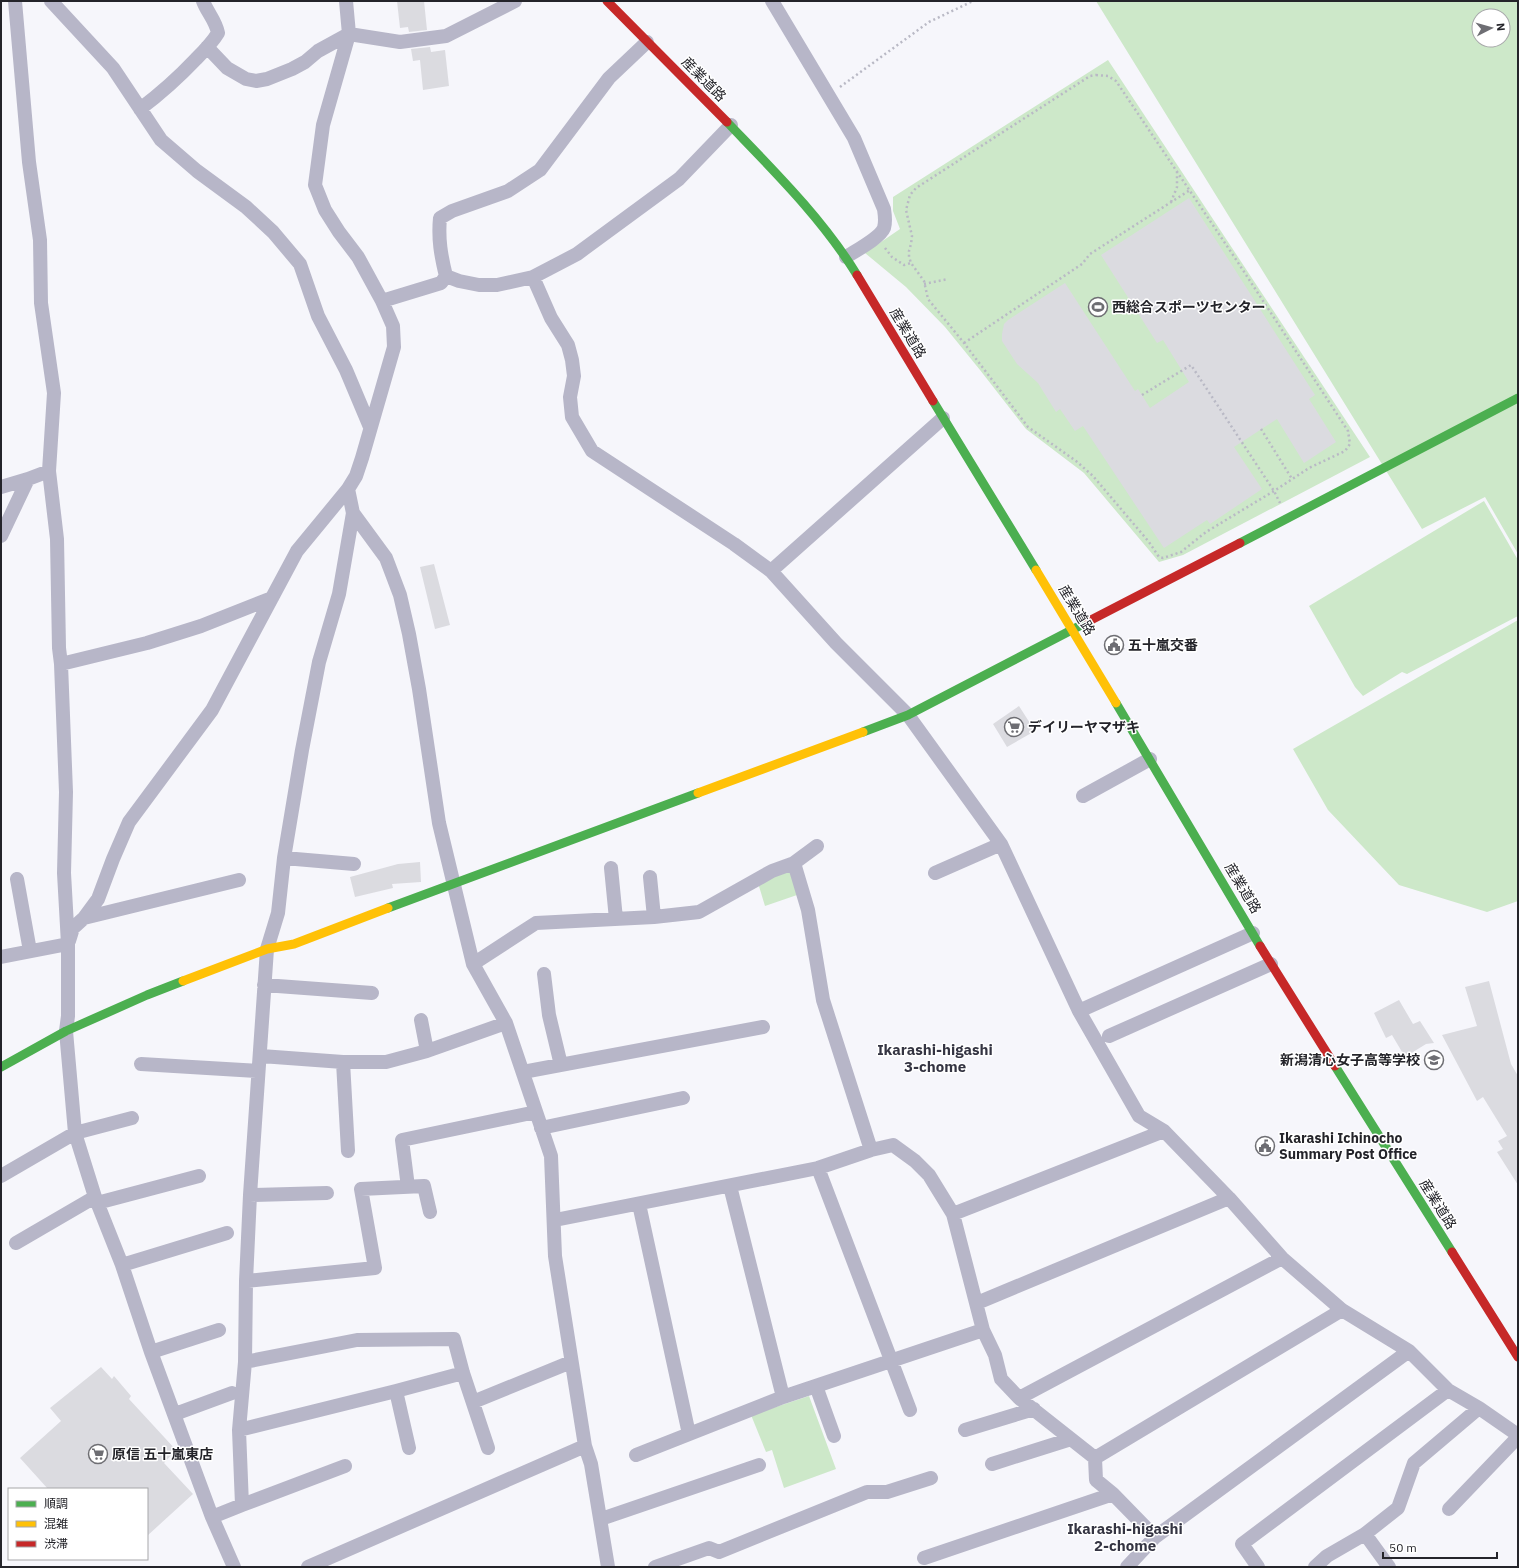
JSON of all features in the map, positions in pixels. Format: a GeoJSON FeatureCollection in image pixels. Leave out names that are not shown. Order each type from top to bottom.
{"type":"FeatureCollection","features":[{"type":"Feature","properties":{"kind":"street"},"geometry":{"type":"LineString","coordinates":[[15,1],[29,162],[40,240],[41,303],[54,393],[49,471],[57,539],[59,648],[62,664],[66,792],[64,873],[68,944],[68,1016],[66,1031],[75,1133],[96,1200],[122,1265],[151,1352],[212,1517],[232,1566]]}},
{"type":"Feature","properties":{"kind":"street"},"geometry":{"type":"LineString","coordinates":[[51,1],[113,68],[161,140],[197,171],[246,207],[273,232],[300,264],[318,316],[346,370],[370,427]]}},
{"type":"Feature","properties":{"kind":"street"},"geometry":{"type":"LineString","coordinates":[[140,109],[160,94],[207,47],[218,33],[216,26],[206,11],[203,1]]}},
{"type":"Feature","properties":{"kind":"street"},"geometry":{"type":"LineString","coordinates":[[68,944],[73,928],[84,918],[98,899],[129,822],[212,710],[296,551],[348,489],[356,476],[394,347],[393,326],[382,301],[358,257],[325,210],[315,185],[323,125],[349,34],[346,1]]}},
{"type":"Feature","properties":{"kind":"street"},"geometry":{"type":"LineString","coordinates":[[207,47],[227,68],[246,79],[256,81],[266,79],[292,69],[305,62],[318,51],[349,34],[400,42],[446,36],[515,1]]}},
{"type":"Feature","properties":{"kind":"street","name":"産業道路"},"geometry":{"type":"LineString","coordinates":[[607,1],[731,126],[798,197],[846,257],[1072,629],[1271,964],[1518,1357]]}},
{"type":"Feature","properties":{"kind":"street"},"geometry":{"type":"LineString","coordinates":[[772,1],[854,138],[884,209],[886,220],[884,230],[846,257]]}},
{"type":"Feature","properties":{"kind":"street"},"geometry":{"type":"LineString","coordinates":[[382,301],[441,283],[446,276],[439,248],[438,234],[440,218],[452,211],[508,191],[540,170],[609,78],[647,42]]}},
{"type":"Feature","properties":{"kind":"street"},"geometry":{"type":"LineString","coordinates":[[446,276],[459,281],[479,285],[497,286],[533,277],[577,254],[679,179],[731,126]]}},
{"type":"Feature","properties":{"kind":"street"},"geometry":{"type":"LineString","coordinates":[[533,277],[551,318],[568,345],[574,376],[570,397],[572,417],[592,451],[727,540],[771,571],[836,643],[908,715],[1001,844],[1079,1011],[1139,1116],[1164,1131],[1229,1198],[1282,1258],[1342,1310],[1409,1351],[1448,1390],[1479,1408],[1518,1436],[1449,1509]]}},
{"type":"Feature","properties":{"kind":"street"},"geometry":{"type":"LineString","coordinates":[[1,1066],[66,1031],[147,995],[267,949],[294,944],[453,883],[908,715],[1518,398]]}},
{"type":"Feature","properties":{"kind":"street"},"geometry":{"type":"LineString","coordinates":[[771,571],[943,418]]}},
{"type":"Feature","properties":{"kind":"street"},"geometry":{"type":"LineString","coordinates":[[1,487],[49,471]]}},
{"type":"Feature","properties":{"kind":"street"},"geometry":{"type":"LineString","coordinates":[[1,536],[28,479]]}},
{"type":"Feature","properties":{"kind":"street"},"geometry":{"type":"LineString","coordinates":[[242,1505],[239,1430],[245,1362],[246,1281],[250,1195],[258,1071],[261,1056],[267,949],[278,913],[293,798],[319,662],[339,594],[352,513],[348,489]]}},
{"type":"Feature","properties":{"kind":"street"},"geometry":{"type":"LineString","coordinates":[[352,513],[386,558],[400,595],[419,689],[439,823],[473,964],[506,1023],[551,1156],[555,1256],[585,1446],[591,1464],[608,1567]]}},
{"type":"Feature","properties":{"kind":"street"},"geometry":{"type":"LineString","coordinates":[[62,664],[147,643],[201,626],[272,598]]}},
{"type":"Feature","properties":{"kind":"street"},"geometry":{"type":"LineString","coordinates":[[1083,796],[1150,759]]}},
{"type":"Feature","properties":{"kind":"street"},"geometry":{"type":"LineString","coordinates":[[935,873],[1001,844]]}},
{"type":"Feature","properties":{"kind":"street"},"geometry":{"type":"LineString","coordinates":[[473,964],[536,923],[654,917],[699,912],[772,872],[794,863],[816,846]]}},
{"type":"Feature","properties":{"kind":"street"},"geometry":{"type":"LineString","coordinates":[[284,858],[354,864]]}},
{"type":"Feature","properties":{"kind":"street"},"geometry":{"type":"LineString","coordinates":[[794,863],[808,910],[823,1000],[871,1150]]}},
{"type":"Feature","properties":{"kind":"street"},"geometry":{"type":"LineString","coordinates":[[611,868],[616,919]]}},
{"type":"Feature","properties":{"kind":"street"},"geometry":{"type":"LineString","coordinates":[[650,877],[654,917]]}},
{"type":"Feature","properties":{"kind":"street"},"geometry":{"type":"LineString","coordinates":[[17,879],[30,951]]}},
{"type":"Feature","properties":{"kind":"street"},"geometry":{"type":"LineString","coordinates":[[84,918],[239,880]]}},
{"type":"Feature","properties":{"kind":"street"},"geometry":{"type":"LineString","coordinates":[[1079,1011],[1253,933]]}},
{"type":"Feature","properties":{"kind":"street"},"geometry":{"type":"LineString","coordinates":[[1,957],[68,944]]}},
{"type":"Feature","properties":{"kind":"street"},"geometry":{"type":"LineString","coordinates":[[1110,1036],[1271,964]]}},
{"type":"Feature","properties":{"kind":"street"},"geometry":{"type":"LineString","coordinates":[[544,974],[549,1015],[561,1065]]}},
{"type":"Feature","properties":{"kind":"street"},"geometry":{"type":"LineString","coordinates":[[264,985],[372,993]]}},
{"type":"Feature","properties":{"kind":"street"},"geometry":{"type":"LineString","coordinates":[[421,1020],[428,1051]]}},
{"type":"Feature","properties":{"kind":"street"},"geometry":{"type":"LineString","coordinates":[[261,1056],[342,1062],[386,1062],[428,1051],[506,1023]]}},
{"type":"Feature","properties":{"kind":"street"},"geometry":{"type":"LineString","coordinates":[[523,1072],[762,1027]]}},
{"type":"Feature","properties":{"kind":"street"},"geometry":{"type":"LineString","coordinates":[[342,1062],[348,1151]]}},
{"type":"Feature","properties":{"kind":"street"},"geometry":{"type":"LineString","coordinates":[[141,1064],[258,1071]]}},
{"type":"Feature","properties":{"kind":"street"},"geometry":{"type":"LineString","coordinates":[[542,1128],[683,1098]]}},
{"type":"Feature","properties":{"kind":"street"},"geometry":{"type":"LineString","coordinates":[[408,1187],[402,1140],[536,1112]]}},
{"type":"Feature","properties":{"kind":"street"},"geometry":{"type":"LineString","coordinates":[[1,1176],[75,1133],[132,1118]]}},
{"type":"Feature","properties":{"kind":"street"},"geometry":{"type":"LineString","coordinates":[[953,1214],[1164,1131]]}},
{"type":"Feature","properties":{"kind":"street"},"geometry":{"type":"LineString","coordinates":[[554,1220],[818,1168],[871,1150],[893,1145],[915,1161],[929,1175],[953,1214],[983,1330],[995,1355],[1000,1379],[1019,1398],[1095,1458],[1096,1480],[1113,1494],[1155,1537]]}},
{"type":"Feature","properties":{"kind":"street"},"geometry":{"type":"LineString","coordinates":[[818,1168],[910,1410]]}},
{"type":"Feature","properties":{"kind":"street"},"geometry":{"type":"LineString","coordinates":[[16,1243],[96,1200],[199,1176]]}},
{"type":"Feature","properties":{"kind":"street"},"geometry":{"type":"LineString","coordinates":[[246,1281],[375,1268],[361,1189],[424,1186],[430,1212]]}},
{"type":"Feature","properties":{"kind":"street"},"geometry":{"type":"LineString","coordinates":[[730,1186],[783,1398]]}},
{"type":"Feature","properties":{"kind":"street"},"geometry":{"type":"LineString","coordinates":[[250,1195],[327,1193]]}},
{"type":"Feature","properties":{"kind":"street"},"geometry":{"type":"LineString","coordinates":[[977,1303],[1229,1198]]}},
{"type":"Feature","properties":{"kind":"street"},"geometry":{"type":"LineString","coordinates":[[639,1204],[689,1434]]}},
{"type":"Feature","properties":{"kind":"street"},"geometry":{"type":"LineString","coordinates":[[122,1265],[227,1233]]}},
{"type":"Feature","properties":{"kind":"street"},"geometry":{"type":"LineString","coordinates":[[1019,1398],[1282,1258]]}},
{"type":"Feature","properties":{"kind":"street"},"geometry":{"type":"LineString","coordinates":[[1095,1458],[1342,1310]]}},
{"type":"Feature","properties":{"kind":"street"},"geometry":{"type":"LineString","coordinates":[[151,1352],[219,1330]]}},
{"type":"Feature","properties":{"kind":"street"},"geometry":{"type":"LineString","coordinates":[[636,1455],[816,1386],[892,1362],[983,1330]]}},
{"type":"Feature","properties":{"kind":"street"},"geometry":{"type":"LineString","coordinates":[[245,1362],[358,1340],[454,1339],[463,1373],[488,1448]]}},
{"type":"Feature","properties":{"kind":"street"},"geometry":{"type":"LineString","coordinates":[[1127,1567],[1155,1537],[1409,1351]]}},
{"type":"Feature","properties":{"kind":"street"},"geometry":{"type":"LineString","coordinates":[[473,1402],[571,1362]]}},
{"type":"Feature","properties":{"kind":"street"},"geometry":{"type":"LineString","coordinates":[[239,1430],[463,1373]]}},
{"type":"Feature","properties":{"kind":"street"},"geometry":{"type":"LineString","coordinates":[[816,1386],[834,1436]]}},
{"type":"Feature","properties":{"kind":"street"},"geometry":{"type":"LineString","coordinates":[[1258,1567],[1242,1544],[1448,1390]]}},
{"type":"Feature","properties":{"kind":"street"},"geometry":{"type":"LineString","coordinates":[[396,1391],[409,1448]]}},
{"type":"Feature","properties":{"kind":"street"},"geometry":{"type":"LineString","coordinates":[[175,1414],[232,1394]]}},
{"type":"Feature","properties":{"kind":"street"},"geometry":{"type":"LineString","coordinates":[[1315,1567],[1327,1556],[1365,1534],[1398,1508],[1414,1463],[1479,1408]]}},
{"type":"Feature","properties":{"kind":"street"},"geometry":{"type":"LineString","coordinates":[[965,1430],[1034,1409]]}},
{"type":"Feature","properties":{"kind":"street"},"geometry":{"type":"LineString","coordinates":[[992,1464],[1071,1439]]}},
{"type":"Feature","properties":{"kind":"street"},"geometry":{"type":"LineString","coordinates":[[308,1567],[585,1446]]}},
{"type":"Feature","properties":{"kind":"street"},"geometry":{"type":"LineString","coordinates":[[601,1519],[759,1465]]}},
{"type":"Feature","properties":{"kind":"street"},"geometry":{"type":"LineString","coordinates":[[212,1517],[345,1466]]}},
{"type":"Feature","properties":{"kind":"street"},"geometry":{"type":"LineString","coordinates":[[655,1567],[709,1548],[719,1552],[867,1492],[887,1492],[931,1478]]}},
{"type":"Feature","properties":{"kind":"street"},"geometry":{"type":"LineString","coordinates":[[924,1558],[1113,1494]]}},
{"type":"Feature","properties":{"kind":"street"},"geometry":{"type":"LineString","coordinates":[[1365,1534],[1389,1567]]}},
{"type":"Feature","properties":{"kind":"path"},"geometry":{"type":"LineString","coordinates":[[828,95],[929,22],[973,1]]}},
{"type":"Feature","properties":{"kind":"path"},"geometry":{"type":"LineString","coordinates":[[1102,75],[1116,81],[1190,190],[1343,424],[1350,439],[1350,444],[1345,451],[1308,468],[1274,491],[1206,532],[1181,552],[1163,558],[1158,557],[1149,542],[1093,476],[1076,461],[1028,427],[964,343],[928,300],[924,284],[910,263],[909,251],[912,236],[906,210],[910,195],[916,188],[1090,76],[1102,75]]}},
{"type":"Feature","properties":{"kind":"path"},"geometry":{"type":"LineString","coordinates":[[1171,202],[1176,186],[1177,172]]}},
{"type":"Feature","properties":{"kind":"path"},"geometry":{"type":"LineString","coordinates":[[964,343],[1082,264],[1090,254],[1190,190]]}},
{"type":"Feature","properties":{"kind":"path"},"geometry":{"type":"LineString","coordinates":[[877,236],[892,257],[904,264],[910,263]]}},
{"type":"Feature","properties":{"kind":"path"},"geometry":{"type":"LineString","coordinates":[[924,284],[948,279]]}},
{"type":"Feature","properties":{"kind":"path"},"geometry":{"type":"LineString","coordinates":[[1142,395],[1191,365],[1274,491]]}},
{"type":"Feature","properties":{"kind":"path"},"geometry":{"type":"LineString","coordinates":[[1261,430],[1292,479]]}},
{"type":"Feature","properties":{"kind":"green space"},"geometry":{"type":"Polygon","coordinates":[[[1096,1],[1518,1],[1518,554],[1485,497],[1422,529],[1096,1]]]}},
{"type":"Feature","properties":{"kind":"green space","name":"西総合スポーツセンター"},"geometry":{"type":"Polygon","coordinates":[[[1108,60],[1370,457],[1183,555],[1159,562],[1084,473],[1026,429],[945,327],[906,287],[865,253],[900,229],[893,211],[893,197],[1108,60]]]}},
{"type":"Feature","properties":{"kind":"green space"},"geometry":{"type":"Polygon","coordinates":[[[1484,501],[1518,560],[1518,616],[1407,674],[1402,672],[1363,696],[1355,687],[1309,606],[1484,501]]]}},
{"type":"Feature","properties":{"kind":"green space"},"geometry":{"type":"Polygon","coordinates":[[[1518,620],[1518,901],[1487,912],[1399,885],[1328,810],[1293,749],[1518,620]]]}},
{"type":"Feature","properties":{"kind":"green space"},"geometry":{"type":"Polygon","coordinates":[[[782,871],[791,872],[797,895],[765,906],[758,883],[782,871]]]}},
{"type":"Feature","properties":{"kind":"green space"},"geometry":{"type":"Polygon","coordinates":[[[809,1396],[836,1469],[784,1488],[772,1450],[766,1452],[751,1415],[809,1396]]]}},
{"type":"Feature","properties":{"kind":"building"},"geometry":{"type":"Polygon","coordinates":[[[397,1],[424,1],[427,30],[409,32],[408,27],[400,28],[397,1]]]}},
{"type":"Feature","properties":{"kind":"building"},"geometry":{"type":"Polygon","coordinates":[[[430,47],[431,52],[445,50],[449,86],[423,90],[420,60],[413,61],[411,49],[430,47]]]}},
{"type":"Feature","properties":{"kind":"building"},"geometry":{"type":"Polygon","coordinates":[[[1189,198],[1315,395],[1309,399],[1336,442],[1304,463],[1277,419],[1234,447],[1262,489],[1210,524],[1207,520],[1164,548],[1083,426],[1075,431],[1060,409],[1056,412],[1038,383],[1017,364],[1002,341],[1002,334],[1004,324],[1008,320],[1065,283],[1135,391],[1138,389],[1150,408],[1189,382],[1163,340],[1157,343],[1101,255],[1189,198]]]}},
{"type":"Feature","properties":{"kind":"building"},"geometry":{"type":"Polygon","coordinates":[[[434,564],[450,625],[435,629],[420,567],[434,564]]]}},
{"type":"Feature","properties":{"kind":"building","name":"五十嵐交番"},"geometry":{"type":"Polygon","coordinates":[[[1116,634],[1125,649],[1112,655],[1104,641],[1116,634]]]}},
{"type":"Feature","properties":{"kind":"building","name":"デイリーヤマザキ"},"geometry":{"type":"Polygon","coordinates":[[[1019,706],[1035,731],[1007,747],[993,724],[1019,706]]]}},
{"type":"Feature","properties":{"kind":"building"},"geometry":{"type":"Polygon","coordinates":[[[420,862],[421,882],[392,884],[393,888],[355,897],[350,877],[398,864],[420,862]]]}},
{"type":"Feature","properties":{"kind":"building"},"geometry":{"type":"Polygon","coordinates":[[[1489,981],[1511,1064],[1518,1076],[1518,1185],[1497,1152],[1503,1149],[1498,1141],[1507,1136],[1483,1097],[1477,1101],[1442,1035],[1477,1026],[1465,987],[1489,981]]]}},
{"type":"Feature","properties":{"kind":"building"},"geometry":{"type":"Polygon","coordinates":[[[1399,1000],[1413,1024],[1420,1021],[1434,1043],[1426,1044],[1405,1057],[1392,1035],[1386,1038],[1374,1013],[1399,1000]]]}},
{"type":"Feature","properties":{"kind":"building","name":"原信 五十嵐東店"},"geometry":{"type":"Polygon","coordinates":[[[101,1367],[112,1379],[114,1376],[131,1396],[129,1399],[176,1450],[164,1463],[193,1494],[148,1535],[148,1488],[47,1488],[20,1458],[61,1421],[50,1408],[101,1367]]]}},
{"type":"Feature","properties":{"kind":"traffic: fast"},"geometry":{"type":"LineString","coordinates":[[727,122],[813,214],[857,275]]}},
{"type":"Feature","properties":{"kind":"traffic: fast"},"geometry":{"type":"LineString","coordinates":[[1240,543],[1518,398]]}},
{"type":"Feature","properties":{"kind":"traffic: fast"},"geometry":{"type":"LineString","coordinates":[[933,401],[1036,570]]}},
{"type":"Feature","properties":{"kind":"traffic: fast"},"geometry":{"type":"LineString","coordinates":[[863,732],[908,715],[1089,621]]}},
{"type":"Feature","properties":{"kind":"traffic: fast"},"geometry":{"type":"LineString","coordinates":[[1116,703],[1260,946]]}},
{"type":"Feature","properties":{"kind":"traffic: fast"},"geometry":{"type":"LineString","coordinates":[[388,908],[698,793]]}},
{"type":"Feature","properties":{"kind":"traffic: fast"},"geometry":{"type":"LineString","coordinates":[[1,1067],[66,1031],[147,995],[183,981]]}},
{"type":"Feature","properties":{"kind":"traffic: fast"},"geometry":{"type":"LineString","coordinates":[[1335,1066],[1452,1252]]}},
{"type":"Feature","properties":{"kind":"traffic: slow"},"geometry":{"type":"LineString","coordinates":[[1036,570],[1116,703]]}},
{"type":"Feature","properties":{"kind":"traffic: slow"},"geometry":{"type":"LineString","coordinates":[[698,793],[863,732]]}},
{"type":"Feature","properties":{"kind":"traffic: slow"},"geometry":{"type":"LineString","coordinates":[[183,981],[267,949],[294,944],[388,908]]}},
{"type":"Feature","properties":{"kind":"traffic: jam"},"geometry":{"type":"LineString","coordinates":[[607,1],[727,122]]}},
{"type":"Feature","properties":{"kind":"traffic: jam"},"geometry":{"type":"LineString","coordinates":[[857,275],[933,401]]}},
{"type":"Feature","properties":{"kind":"traffic: jam"},"geometry":{"type":"LineString","coordinates":[[1089,621],[1240,543]]}},
{"type":"Feature","properties":{"kind":"traffic: jam"},"geometry":{"type":"LineString","coordinates":[[1260,946],[1335,1066]]}},
{"type":"Feature","properties":{"kind":"traffic: jam"},"geometry":{"type":"LineString","coordinates":[[1452,1252],[1518,1357]]}},
{"type":"Feature","properties":{"kind":"place","name":"西総合スポーツセンター"},"geometry":{"type":"Point","coordinates":[1098,307]}},
{"type":"Feature","properties":{"kind":"place","name":"五十嵐交番"},"geometry":{"type":"Point","coordinates":[1114,645]}},
{"type":"Feature","properties":{"kind":"place","name":"デイリーヤマザキ"},"geometry":{"type":"Point","coordinates":[1014,727]}},
{"type":"Feature","properties":{"kind":"place","name":"新潟清心女子高等学校"},"geometry":{"type":"Point","coordinates":[1434,1060]}},
{"type":"Feature","properties":{"kind":"place","name":"Ikarashi Ichinocho Summary Post Office"},"geometry":{"type":"Point","coordinates":[1265,1146]}},
{"type":"Feature","properties":{"kind":"place","name":"原信 五十嵐東店"},"geometry":{"type":"Point","coordinates":[98,1454]}},
{"type":"Feature","properties":{"kind":"district","name":"Ikarashi-higashi 3-chome"},"geometry":{"type":"Point","coordinates":[935,1058]}},
{"type":"Feature","properties":{"kind":"district","name":"Ikarashi-higashi 2-chome"},"geometry":{"type":"Point","coordinates":[1125,1538]}}]}
